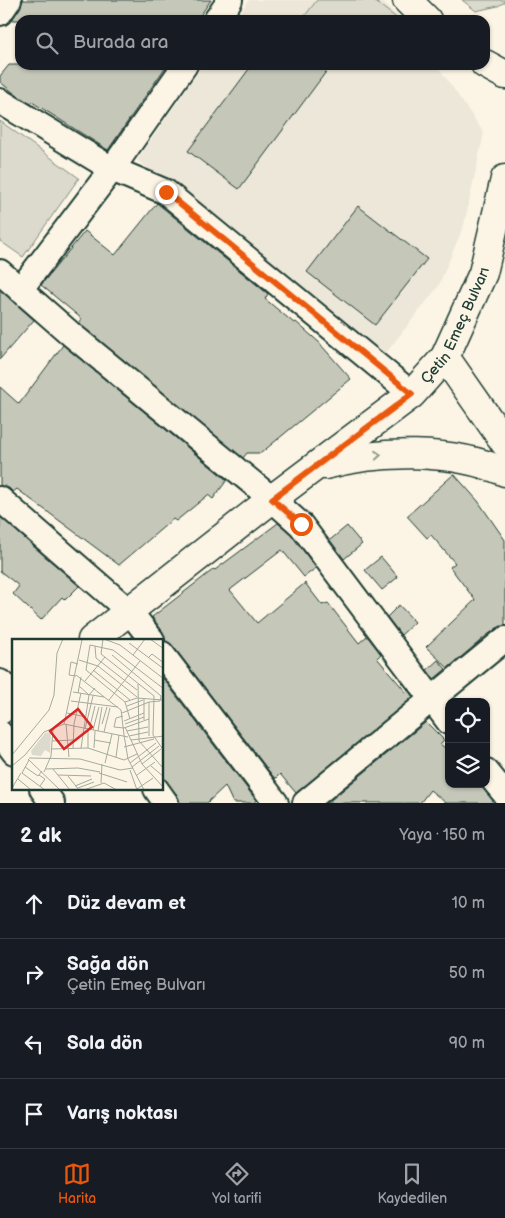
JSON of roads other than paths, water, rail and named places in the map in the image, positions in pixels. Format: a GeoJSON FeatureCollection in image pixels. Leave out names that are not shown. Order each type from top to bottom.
{"type":"FeatureCollection","features":[{"type":"Feature","properties":{"kind":"main road"},"geometry":{"type":"LineString","coordinates":[[407,0],[422,15]]}},
{"type":"Feature","properties":{"kind":"main road"},"geometry":{"type":"LineString","coordinates":[[490,67],[505,75]]}},
{"type":"Feature","properties":{"kind":"main road","name":"Çetin Emeç Bulvarı"},"geometry":{"type":"LineString","coordinates":[[93,639],[272,499],[412,394],[445,357],[482,273],[505,179]]}},
{"type":"Feature","properties":{"kind":"main road"},"geometry":{"type":"LineString","coordinates":[[445,357],[505,443]]}},
{"type":"Feature","properties":{"kind":"main road"},"geometry":{"type":"LineString","coordinates":[[313,468],[349,458],[386,455],[442,456],[486,464],[505,472]]}},
{"type":"Feature","properties":{"kind":"main road"},"geometry":{"type":"LineString","coordinates":[[0,710],[12,701]]}},
{"type":"Feature","properties":{"kind":"street"},"geometry":{"type":"LineString","coordinates":[[0,13],[9,0]]}},
{"type":"Feature","properties":{"kind":"street"},"geometry":{"type":"LineString","coordinates":[[220,15],[230,0]]}},
{"type":"Feature","properties":{"kind":"street"},"geometry":{"type":"LineString","coordinates":[[20,290],[112,169],[181,70]]}},
{"type":"Feature","properties":{"kind":"street"},"geometry":{"type":"LineString","coordinates":[[0,101],[112,169],[166,192],[412,394]]}},
{"type":"Feature","properties":{"kind":"street"},"geometry":{"type":"LineString","coordinates":[[0,272],[72,335],[301,524],[445,717]]}},
{"type":"Feature","properties":{"kind":"street"},"geometry":{"type":"LineString","coordinates":[[0,499],[130,612],[151,639]]}},
{"type":"Feature","properties":{"kind":"street"},"geometry":{"type":"LineString","coordinates":[[305,803],[505,639]]}},
{"type":"Feature","properties":{"kind":"street"},"geometry":{"type":"LineString","coordinates":[[164,657],[276,803]]}},
{"type":"Feature","properties":{"kind":"street"},"geometry":{"type":"LineString","coordinates":[[0,682],[12,691]]}},
{"type":"Feature","properties":{"kind":"street"},"geometry":{"type":"LineString","coordinates":[[0,734],[12,749]]}},
{"type":"Feature","properties":{"kind":"street"},"geometry":{"type":"LineString","coordinates":[[490,775],[505,794]]}},
{"type":"Feature","properties":{"kind":"street"},"geometry":{"type":"LineString","coordinates":[[43,790],[52,803]]}},
{"type":"Feature","properties":{"kind":"street"},"geometry":{"type":"LineString","coordinates":[[157,790],[166,803]]}}]}
